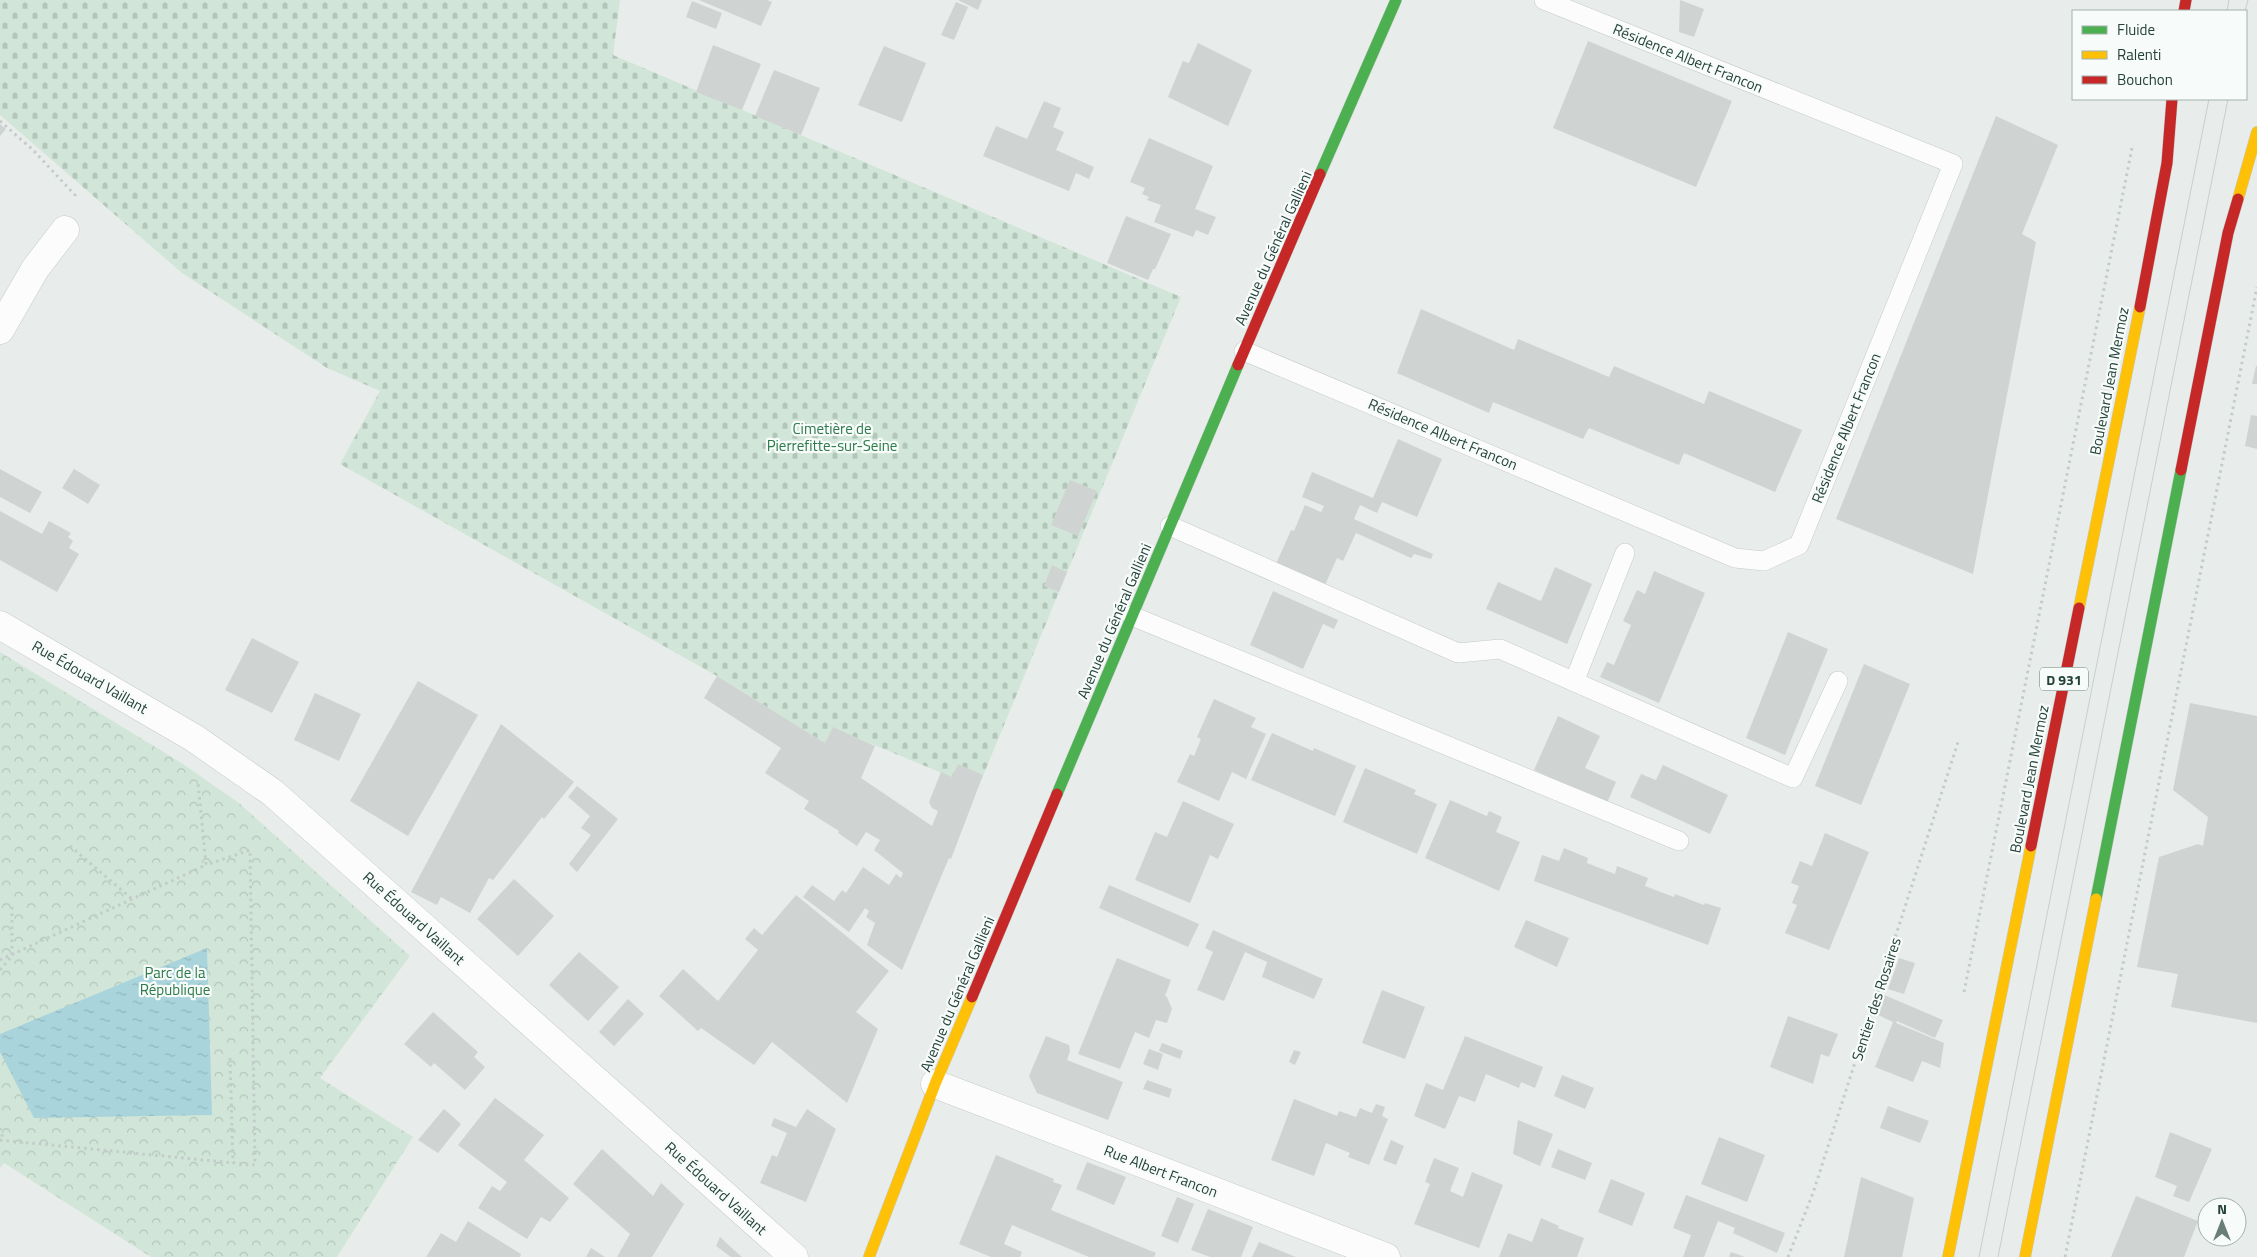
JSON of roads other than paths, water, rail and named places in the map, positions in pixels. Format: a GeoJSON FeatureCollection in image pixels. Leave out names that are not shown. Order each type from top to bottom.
{"type":"FeatureCollection","features":[{"type":"Feature","properties":{"kind":"main road","name":"Avenue du Général Gallieni"},"geometry":{"type":"LineString","coordinates":[[869,1257],[935,1084],[1244,351],[1396,0]]}},
{"type":"Feature","properties":{"kind":"main road","name":"Boulevard Jean Mermoz"},"geometry":{"type":"LineString","coordinates":[[1948,1257],[2158,216],[2166,163],[2172,100]]}},
{"type":"Feature","properties":{"kind":"main road"},"geometry":{"type":"LineString","coordinates":[[2025,1257],[2228,233],[2257,132]]}},
{"type":"Feature","properties":{"kind":"street"},"geometry":{"type":"LineString","coordinates":[[0,330],[35,269],[64,230]]}},
{"type":"Feature","properties":{"kind":"street","name":"Rue Édouard Vaillant"},"geometry":{"type":"LineString","coordinates":[[0,624],[194,738],[273,793],[794,1257]]}},
{"type":"Feature","properties":{"kind":"street","name":"Rue Albert Francon"},"geometry":{"type":"LineString","coordinates":[[935,1084],[1386,1257]]}},
{"type":"Feature","properties":{"kind":"lane","name":"Résidence Albert Francon"},"geometry":{"type":"LineString","coordinates":[[1244,351],[1735,558],[1764,561],[1799,545],[1952,164],[1544,0]]}},
{"type":"Feature","properties":{"kind":"lane"},"geometry":{"type":"LineString","coordinates":[[1170,526],[1458,653],[1500,649],[1793,778],[1838,681]]}},
{"type":"Feature","properties":{"kind":"lane"},"geometry":{"type":"LineString","coordinates":[[1574,682],[1625,553]]}},
{"type":"Feature","properties":{"kind":"lane"},"geometry":{"type":"LineString","coordinates":[[1132,616],[1679,841]]}},
{"type":"Feature","properties":{"kind":"water"},"geometry":{"type":"Polygon","coordinates":[[[207,948],[212,1115],[34,1118],[0,1052],[0,1034],[207,948]]]}},
{"type":"Feature","properties":{"kind":"tram line"},"geometry":{"type":"LineString","coordinates":[[2227,10],[2229,0]]}},
{"type":"Feature","properties":{"kind":"tram line"},"geometry":{"type":"LineString","coordinates":[[2245,10],[2248,0]]}},
{"type":"Feature","properties":{"kind":"tram line"},"geometry":{"type":"LineString","coordinates":[[1979,1257],[2209,100]]}},
{"type":"Feature","properties":{"kind":"tram line"},"geometry":{"type":"LineString","coordinates":[[1998,1257],[2228,100]]}},
{"type":"Feature","properties":{"kind":"park label","name":"Cimetière de Pierrefitte-sur-Seine"},"geometry":{"type":"Point","coordinates":[832,436]}},
{"type":"Feature","properties":{"kind":"park label","name":"Parc de la République"},"geometry":{"type":"Point","coordinates":[175,980]}}]}
